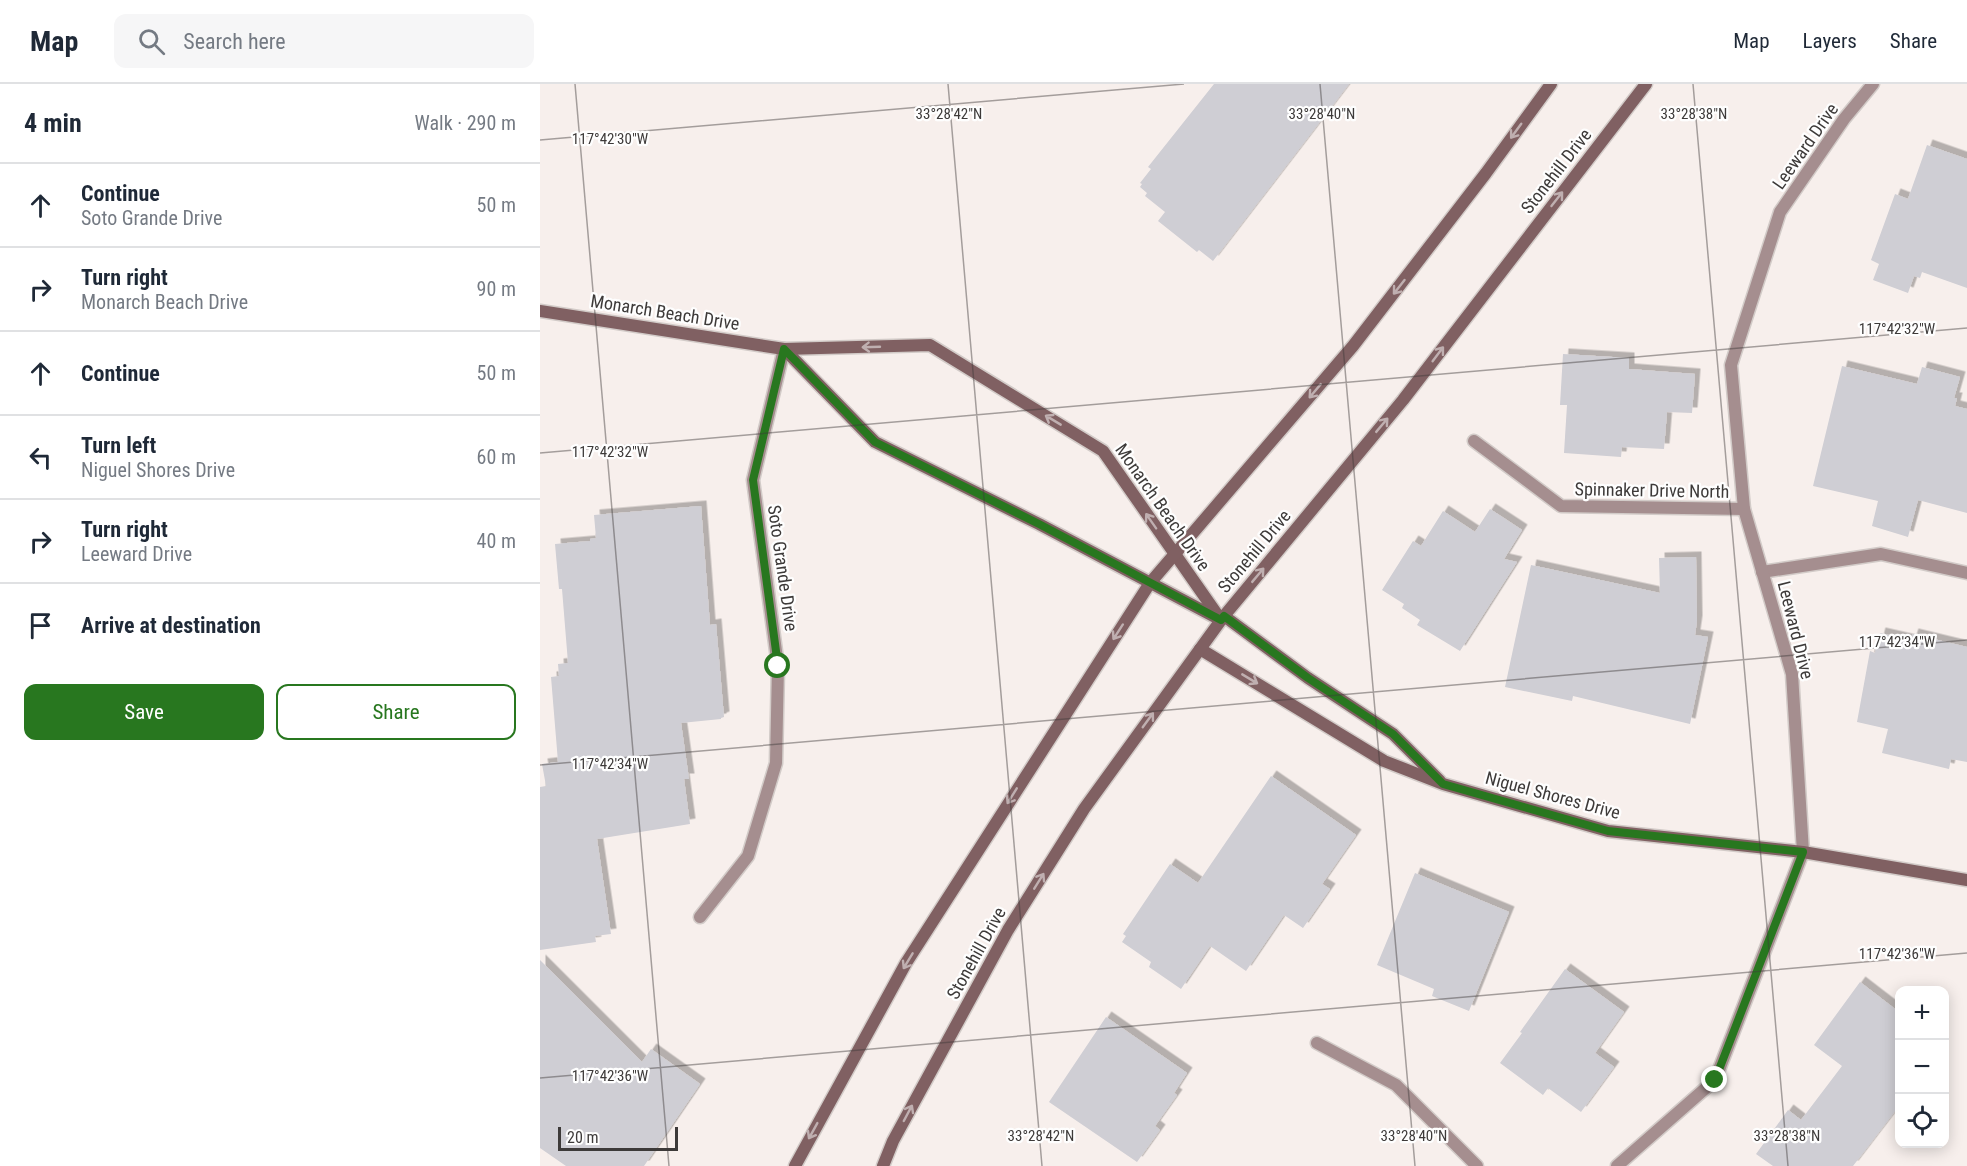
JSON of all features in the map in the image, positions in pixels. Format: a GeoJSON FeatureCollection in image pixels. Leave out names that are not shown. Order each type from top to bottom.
{"type":"FeatureCollection","features":[{"type":"Feature","properties":{"kind":"main road"},"geometry":{"type":"LineString","coordinates":[[795,1166],[906,963],[1150,583],[1353,346],[1486,173],[1551,84]]}},
{"type":"Feature","properties":{"kind":"main road","name":"Stonehill Drive"},"geometry":{"type":"LineString","coordinates":[[883,1166],[893,1141],[1008,930],[1084,809],[1222,618],[1403,400],[1646,84]]}},
{"type":"Feature","properties":{"kind":"main road","name":"Monarch Beach Drive"},"geometry":{"type":"LineString","coordinates":[[540,310],[784,349],[930,345],[1103,451],[1222,618]]}},
{"type":"Feature","properties":{"kind":"main road"},"geometry":{"type":"LineString","coordinates":[[784,349],[875,442],[1222,618],[1393,734],[1443,784]]}},
{"type":"Feature","properties":{"kind":"main road","name":"Niguel Shores Drive"},"geometry":{"type":"LineString","coordinates":[[1200,649],[1383,761],[1443,784],[1608,831],[1803,852],[1967,880]]}},
{"type":"Feature","properties":{"kind":"street","name":"Leeward Drive"},"geometry":{"type":"LineString","coordinates":[[1617,1166],[1715,1080],[1803,852],[1792,674],[1744,509],[1731,365],[1780,212],[1844,119],[1873,84]]}},
{"type":"Feature","properties":{"kind":"street","name":"Soto Grande Drive"},"geometry":{"type":"LineString","coordinates":[[700,917],[748,856],[776,763],[778,666],[753,480],[784,349]]}},
{"type":"Feature","properties":{"kind":"street","name":"Spinnaker Drive North"},"geometry":{"type":"LineString","coordinates":[[1474,441],[1561,506],[1744,509]]}},
{"type":"Feature","properties":{"kind":"street"},"geometry":{"type":"LineString","coordinates":[[1762,572],[1881,554],[1967,573]]}},
{"type":"Feature","properties":{"kind":"street"},"geometry":{"type":"LineString","coordinates":[[1317,1043],[1396,1085],[1478,1166]]}},
{"type":"Feature","properties":{"kind":"building"},"geometry":{"type":"Polygon","coordinates":[[[1214,84],[1349,84],[1213,261],[1199,250],[1197,252],[1158,221],[1165,212],[1145,196],[1147,193],[1140,187],[1142,184],[1140,183],[1151,169],[1148,167],[1214,84]]]}},
{"type":"Feature","properties":{"kind":"building"},"geometry":{"type":"Polygon","coordinates":[[[1927,145],[1967,159],[1967,288],[1922,272],[1920,278],[1914,276],[1908,293],[1873,280],[1879,264],[1871,260],[1895,194],[1908,199],[1927,145]]]}},
{"type":"Feature","properties":{"kind":"building"},"geometry":{"type":"Polygon","coordinates":[[[1563,354],[1629,358],[1629,369],[1695,374],[1692,413],[1667,412],[1664,449],[1622,447],[1621,457],[1564,453],[1567,405],[1560,405],[1563,354]]]}},
{"type":"Feature","properties":{"kind":"building"},"geometry":{"type":"Polygon","coordinates":[[[1842,366],[1917,384],[1922,367],[1960,377],[1954,398],[1957,398],[1955,406],[1967,409],[1967,513],[1918,500],[1908,537],[1872,526],[1878,501],[1813,486],[1842,366]]]}},
{"type":"Feature","properties":{"kind":"building"},"geometry":{"type":"Polygon","coordinates":[[[701,506],[710,625],[716,624],[724,717],[681,723],[689,779],[684,779],[690,824],[597,839],[611,934],[595,936],[596,942],[540,950],[540,787],[546,786],[542,764],[558,762],[551,677],[559,676],[558,664],[568,663],[562,589],[559,589],[555,544],[590,541],[596,538],[594,515],[701,506]]]}},
{"type":"Feature","properties":{"kind":"building"},"geometry":{"type":"Polygon","coordinates":[[[1490,509],[1522,530],[1504,559],[1517,562],[1460,651],[1417,625],[1420,620],[1402,608],[1404,604],[1382,590],[1413,541],[1421,546],[1443,511],[1475,532],[1490,509]]]}},
{"type":"Feature","properties":{"kind":"building"},"geometry":{"type":"Polygon","coordinates":[[[1696,557],[1697,621],[1695,635],[1708,637],[1690,724],[1573,696],[1572,701],[1505,687],[1531,565],[1660,593],[1659,558],[1696,557]]]}},
{"type":"Feature","properties":{"kind":"building"},"geometry":{"type":"Polygon","coordinates":[[[1880,633],[1911,640],[1913,634],[1967,647],[1967,762],[1951,759],[1949,769],[1882,753],[1888,729],[1857,722],[1870,651],[1875,653],[1880,633]]]}},
{"type":"Feature","properties":{"kind":"building"},"geometry":{"type":"Polygon","coordinates":[[[1271,776],[1356,835],[1322,884],[1330,889],[1303,928],[1284,915],[1246,971],[1210,946],[1181,989],[1149,967],[1151,962],[1122,942],[1126,936],[1123,934],[1170,864],[1198,883],[1271,776]]]}},
{"type":"Feature","properties":{"kind":"building"},"geometry":{"type":"Polygon","coordinates":[[[1415,873],[1509,912],[1469,1011],[1432,996],[1434,989],[1377,965],[1415,873]]]}},
{"type":"Feature","properties":{"kind":"building"},"geometry":{"type":"Polygon","coordinates":[[[540,960],[642,1062],[651,1049],[700,1084],[644,1166],[566,1166],[540,1148],[540,960]]]}},
{"type":"Feature","properties":{"kind":"building"},"geometry":{"type":"Polygon","coordinates":[[[1565,969],[1624,1012],[1595,1053],[1614,1067],[1581,1112],[1548,1088],[1543,1095],[1500,1063],[1565,969]]]}},
{"type":"Feature","properties":{"kind":"building"},"geometry":{"type":"Polygon","coordinates":[[[1860,982],[1895,1009],[1895,1111],[1853,1166],[1773,1166],[1756,1154],[1788,1110],[1801,1120],[1842,1066],[1814,1045],[1860,982]]]}},
{"type":"Feature","properties":{"kind":"building"},"geometry":{"type":"Polygon","coordinates":[[[1106,1017],[1187,1073],[1174,1093],[1177,1095],[1155,1126],[1160,1130],[1137,1162],[1049,1102],[1106,1017]]]}},
{"type":"Feature","properties":{"kind":"route"},"geometry":{"type":"LineString","coordinates":[[778,666],[753,480],[784,349],[875,442],[1039,524],[1221,620],[1224,616],[1308,678],[1393,734],[1443,784],[1608,831],[1803,852],[1715,1080]]}}]}
